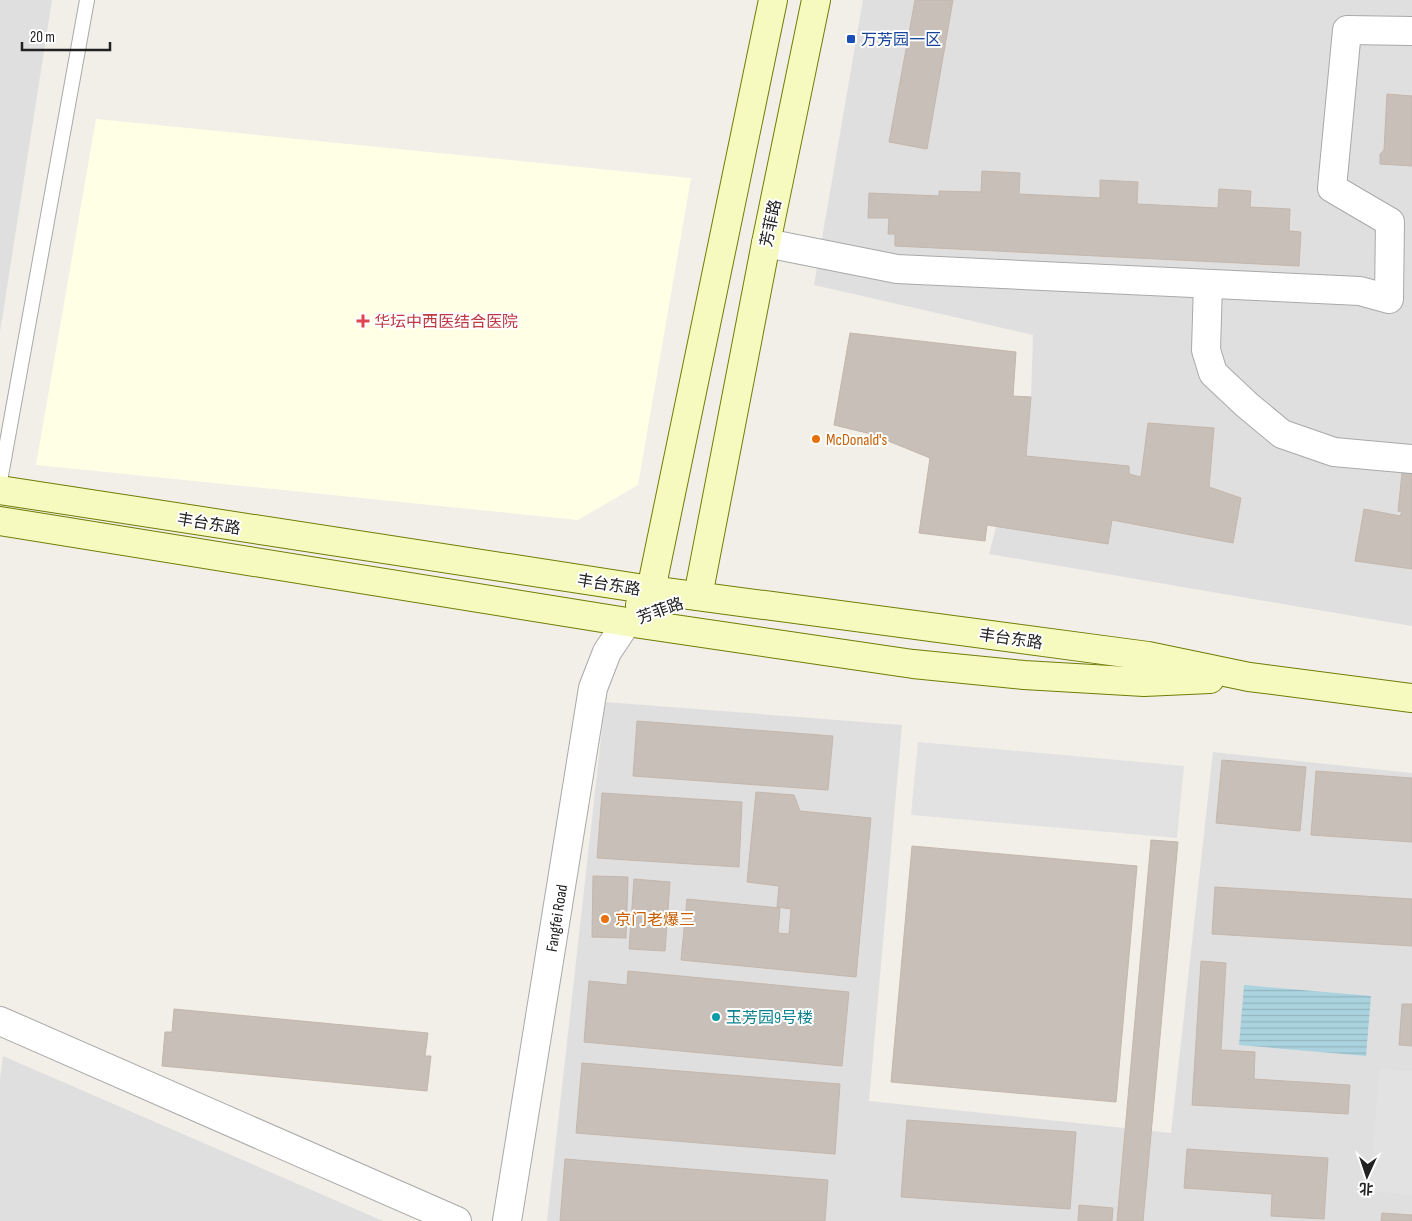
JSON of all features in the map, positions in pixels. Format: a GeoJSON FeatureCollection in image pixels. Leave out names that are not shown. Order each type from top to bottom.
{"type":"FeatureCollection","features":[{"type":"Feature","properties":{"kind":"street","name":"芳菲路"},"geometry":{"type":"LineString","coordinates":[[627,622],[651,590],[773,0]]}},
{"type":"Feature","properties":{"kind":"street","name":"芳菲路"},"geometry":{"type":"LineString","coordinates":[[627,622],[698,596],[766,243],[816,0]]}},
{"type":"Feature","properties":{"kind":"street"},"geometry":{"type":"LineString","coordinates":[[766,243],[897,269],[1360,291],[1389,299],[1390,222],[1332,188],[1347,30],[1412,32]]}},
{"type":"Feature","properties":{"kind":"street"},"geometry":{"type":"LineString","coordinates":[[1208,284],[1206,350],[1213,373],[1247,405],[1282,434],[1334,452],[1412,459]]}},
{"type":"Feature","properties":{"kind":"street","name":"丰台东路"},"geometry":{"type":"LineString","coordinates":[[0,490],[651,590],[1148,656],[1249,677],[1412,698]]}},
{"type":"Feature","properties":{"kind":"street","name":"丰台东路"},"geometry":{"type":"LineString","coordinates":[[0,521],[627,622],[913,664],[1024,675],[1144,682],[1249,677]]}},
{"type":"Feature","properties":{"kind":"street","name":"Fangfei Road"},"geometry":{"type":"LineString","coordinates":[[507,1221],[593,688],[608,652],[627,622]]}},
{"type":"Feature","properties":{"kind":"street"},"geometry":{"type":"LineString","coordinates":[[0,1021],[457,1221]]}},
{"type":"Feature","properties":{"kind":"lane"},"geometry":{"type":"LineString","coordinates":[[0,481],[87,0]]}},
{"type":"Feature","properties":{"kind":"shaded area"},"geometry":{"type":"Polygon","coordinates":[[[0,0],[52,0],[0,332],[0,0]]]}},
{"type":"Feature","properties":{"kind":"shaded area"},"geometry":{"type":"Polygon","coordinates":[[[863,0],[1412,0],[1412,626],[989,554],[1031,397],[1033,335],[814,285],[863,0]]]}},
{"type":"Feature","properties":{"kind":"shaded area","name":"华坛中西医结合医院"},"geometry":{"type":"Polygon","coordinates":[[[96,119],[691,178],[638,485],[578,520],[36,465],[96,119]]]}},
{"type":"Feature","properties":{"kind":"shaded area"},"geometry":{"type":"Polygon","coordinates":[[[605,702],[902,725],[869,1101],[1171,1133],[1213,752],[1412,773],[1412,1221],[547,1221],[605,702]]]}},
{"type":"Feature","properties":{"kind":"shaded area"},"geometry":{"type":"Polygon","coordinates":[[[918,742],[1184,766],[1177,838],[911,815],[918,742]]]}},
{"type":"Feature","properties":{"kind":"shaded area"},"geometry":{"type":"Polygon","coordinates":[[[3,1056],[383,1221],[0,1221],[0,1079],[3,1056]]]}},
{"type":"Feature","properties":{"kind":"shaded area"},"geometry":{"type":"Polygon","coordinates":[[[1379,1069],[1412,1071],[1412,1195],[1370,1191],[1379,1069]]]}},
{"type":"Feature","properties":{"kind":"water"},"geometry":{"type":"Polygon","coordinates":[[[1244,985],[1371,996],[1366,1056],[1239,1045],[1244,985]]]}},
{"type":"Feature","properties":{"kind":"building"},"geometry":{"type":"Polygon","coordinates":[[[915,0],[953,0],[927,149],[889,142],[915,0]]]}},
{"type":"Feature","properties":{"kind":"building"},"geometry":{"type":"Polygon","coordinates":[[[1387,94],[1412,96],[1412,166],[1380,164],[1380,154],[1384,150],[1387,94]]]}},
{"type":"Feature","properties":{"kind":"building"},"geometry":{"type":"Polygon","coordinates":[[[982,171],[1020,173],[1019,194],[1100,198],[1100,180],[1138,182],[1137,204],[1218,208],[1219,189],[1251,191],[1250,207],[1290,209],[1289,231],[1301,232],[1299,266],[895,246],[895,234],[888,234],[889,218],[868,218],[869,193],[939,196],[939,191],[981,192],[982,171]]]}},
{"type":"Feature","properties":{"kind":"building"},"geometry":{"type":"Polygon","coordinates":[[[850,333],[1016,352],[1013,396],[1031,397],[1026,456],[1129,466],[1129,474],[1141,477],[1148,423],[1214,428],[1209,487],[1241,498],[1233,543],[1112,520],[1108,544],[987,525],[985,541],[919,533],[930,458],[871,434],[834,425],[850,333]]]}},
{"type":"Feature","properties":{"kind":"building"},"geometry":{"type":"Polygon","coordinates":[[[1403,464],[1412,465],[1412,569],[1355,561],[1364,509],[1400,516],[1402,512],[1398,511],[1403,464]]]}},
{"type":"Feature","properties":{"kind":"building"},"geometry":{"type":"Polygon","coordinates":[[[637,721],[833,736],[828,790],[633,776],[637,721]]]}},
{"type":"Feature","properties":{"kind":"building"},"geometry":{"type":"Polygon","coordinates":[[[1222,760],[1306,767],[1300,831],[1216,823],[1222,760]]]}},
{"type":"Feature","properties":{"kind":"building"},"geometry":{"type":"Polygon","coordinates":[[[1316,771],[1412,778],[1412,842],[1311,835],[1316,771]]]}},
{"type":"Feature","properties":{"kind":"building"},"geometry":{"type":"Polygon","coordinates":[[[756,792],[794,795],[800,811],[871,818],[856,977],[681,960],[687,899],[780,908],[778,933],[789,934],[791,909],[777,907],[779,886],[747,882],[756,792]]]}},
{"type":"Feature","properties":{"kind":"building"},"geometry":{"type":"Polygon","coordinates":[[[602,793],[742,802],[739,867],[597,858],[602,793]]]}},
{"type":"Feature","properties":{"kind":"building"},"geometry":{"type":"Polygon","coordinates":[[[1151,840],[1178,842],[1143,1221],[1117,1221],[1151,840]]]}},
{"type":"Feature","properties":{"kind":"building"},"geometry":{"type":"Polygon","coordinates":[[[912,846],[1137,866],[1116,1102],[891,1082],[912,846]]]}},
{"type":"Feature","properties":{"kind":"building"},"geometry":{"type":"Polygon","coordinates":[[[593,876],[628,877],[626,938],[592,937],[593,876]]]}},
{"type":"Feature","properties":{"kind":"building"},"geometry":{"type":"Polygon","coordinates":[[[634,879],[670,882],[665,951],[629,949],[634,879]]]}},
{"type":"Feature","properties":{"kind":"building"},"geometry":{"type":"Polygon","coordinates":[[[1215,887],[1412,899],[1412,946],[1212,934],[1215,887]]]}},
{"type":"Feature","properties":{"kind":"building"},"geometry":{"type":"Polygon","coordinates":[[[1201,961],[1226,963],[1221,1050],[1255,1052],[1254,1079],[1350,1085],[1348,1114],[1192,1105],[1201,961]]]}},
{"type":"Feature","properties":{"kind":"building","name":"玉芳园9号楼"},"geometry":{"type":"Polygon","coordinates":[[[628,971],[849,992],[842,1066],[584,1042],[589,981],[627,985],[628,971]]]}},
{"type":"Feature","properties":{"kind":"building"},"geometry":{"type":"Polygon","coordinates":[[[1402,1004],[1412,1004],[1412,1046],[1399,1045],[1402,1004]]]}},
{"type":"Feature","properties":{"kind":"building"},"geometry":{"type":"Polygon","coordinates":[[[174,1009],[428,1033],[425,1056],[431,1056],[427,1091],[162,1066],[165,1032],[172,1032],[174,1009]]]}},
{"type":"Feature","properties":{"kind":"building"},"geometry":{"type":"Polygon","coordinates":[[[582,1063],[840,1084],[835,1154],[576,1133],[582,1063]]]}},
{"type":"Feature","properties":{"kind":"building"},"geometry":{"type":"Polygon","coordinates":[[[907,1120],[1076,1132],[1070,1209],[901,1197],[907,1120]]]}},
{"type":"Feature","properties":{"kind":"building"},"geometry":{"type":"Polygon","coordinates":[[[1187,1149],[1328,1158],[1324,1219],[1271,1216],[1272,1194],[1184,1188],[1187,1149]]]}},
{"type":"Feature","properties":{"kind":"building"},"geometry":{"type":"Polygon","coordinates":[[[565,1159],[828,1180],[825,1221],[560,1221],[565,1159]]]}},
{"type":"Feature","properties":{"kind":"building"},"geometry":{"type":"Polygon","coordinates":[[[1079,1205],[1113,1208],[1112,1221],[1078,1221],[1079,1205]]]}},
{"type":"Feature","properties":{"kind":"building"},"geometry":{"type":"Polygon","coordinates":[[[1382,1213],[1412,1215],[1412,1221],[1381,1221],[1382,1213]]]}},
{"type":"Feature","properties":{"kind":"place","name":"万芳园一区"},"geometry":{"type":"Point","coordinates":[851,39]}},
{"type":"Feature","properties":{"kind":"place","name":"华坛中西医结合医院"},"geometry":{"type":"Point","coordinates":[363,321]}},
{"type":"Feature","properties":{"kind":"place","name":"McDonald's"},"geometry":{"type":"Point","coordinates":[816,439]}},
{"type":"Feature","properties":{"kind":"place","name":"京门老爆三"},"geometry":{"type":"Point","coordinates":[605,919]}},
{"type":"Feature","properties":{"kind":"place","name":"玉芳园9号楼"},"geometry":{"type":"Point","coordinates":[716,1017]}}]}
